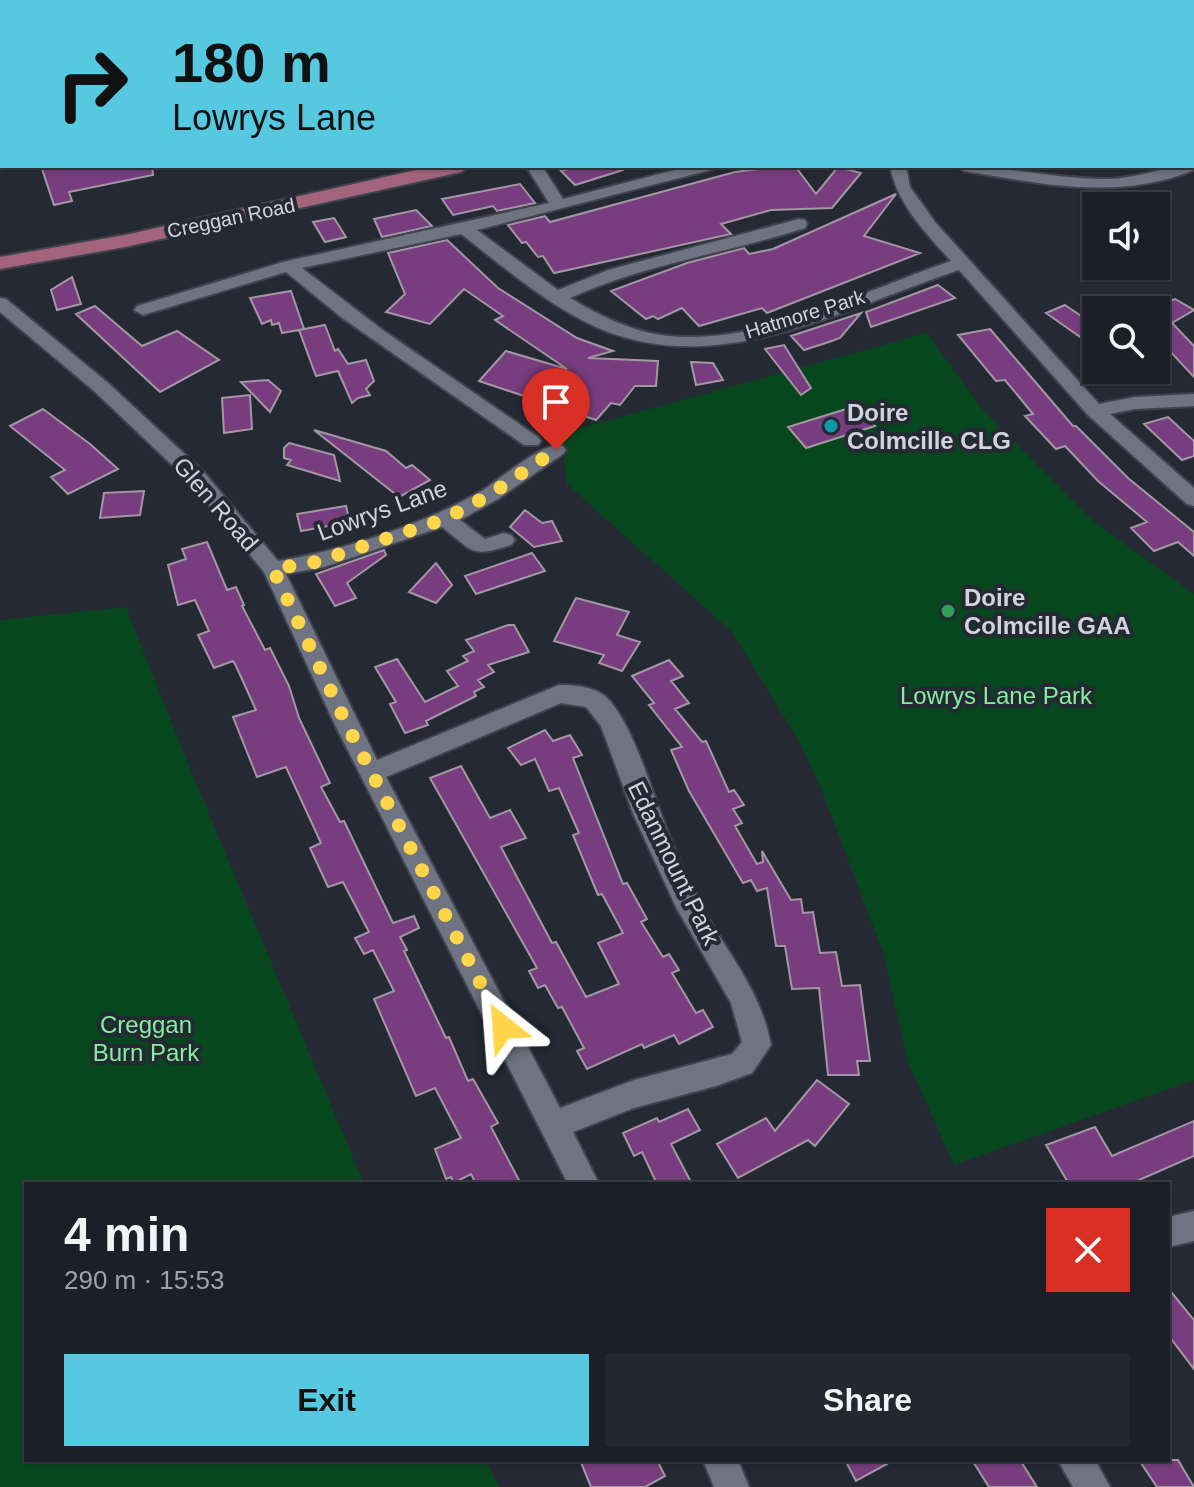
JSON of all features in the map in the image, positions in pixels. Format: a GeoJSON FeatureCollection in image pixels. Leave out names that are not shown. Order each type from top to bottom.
{"type":"FeatureCollection","features":[{"type":"Feature","properties":{"kind":"main road","name":"Creggan Road"},"geometry":{"type":"LineString","coordinates":[[0,263],[125,241],[452,168]]}},
{"type":"Feature","properties":{"kind":"street"},"geometry":{"type":"LineString","coordinates":[[535,168],[559,205]]}},
{"type":"Feature","properties":{"kind":"street"},"geometry":{"type":"LineString","coordinates":[[143,310],[289,266],[464,228],[700,168]]}},
{"type":"Feature","properties":{"kind":"street"},"geometry":{"type":"LineString","coordinates":[[898,168],[902,187],[962,263],[1095,411],[1194,499]]}},
{"type":"Feature","properties":{"kind":"street"},"geometry":{"type":"LineString","coordinates":[[977,168],[1108,184],[1170,177],[1186,168]]}},
{"type":"Feature","properties":{"kind":"street"},"geometry":{"type":"LineString","coordinates":[[556,298],[577,287],[621,273],[799,224]]}},
{"type":"Feature","properties":{"kind":"street","name":"Hatmore Park"},"geometry":{"type":"LineString","coordinates":[[464,228],[556,298],[623,332],[685,342],[758,333],[962,263]]}},
{"type":"Feature","properties":{"kind":"street","name":"Lowrys Lane"},"geometry":{"type":"LineString","coordinates":[[273,569],[316,562],[445,519],[491,494],[549,454],[476,400],[381,339],[308,285],[289,266]]}},
{"type":"Feature","properties":{"kind":"street","name":"Glen Road"},"geometry":{"type":"LineString","coordinates":[[0,303],[100,386],[196,476],[273,569],[372,773],[556,1124],[583,1182]]}},
{"type":"Feature","properties":{"kind":"street"},"geometry":{"type":"LineString","coordinates":[[1095,411],[1146,402],[1194,400]]}},
{"type":"Feature","properties":{"kind":"street"},"geometry":{"type":"LineString","coordinates":[[445,519],[476,550],[504,540]]}},
{"type":"Feature","properties":{"kind":"street","name":"Edanmount Park"},"geometry":{"type":"LineString","coordinates":[[372,773],[559,694],[581,694],[597,703],[609,718],[649,820],[699,925],[736,982],[754,1019],[757,1045],[742,1064],[634,1094],[556,1124]]}},
{"type":"Feature","properties":{"kind":"street"},"geometry":{"type":"LineString","coordinates":[[1170,1232],[1194,1226]]}},
{"type":"Feature","properties":{"kind":"street"},"geometry":{"type":"LineString","coordinates":[[721,1462],[732,1487]]}},
{"type":"Feature","properties":{"kind":"street"},"geometry":{"type":"LineString","coordinates":[[1076,1462],[1093,1487]]}},
{"type":"Feature","properties":{"kind":"green space","name":"Lowrys Lane Park"},"geometry":{"type":"Polygon","coordinates":[[[927,333],[981,408],[1093,521],[1194,594],[1194,1080],[954,1165],[908,1062],[883,952],[822,791],[799,741],[732,632],[567,484],[562,433],[927,333]]]}},
{"type":"Feature","properties":{"kind":"green space","name":"Creggan Burn Park"},"geometry":{"type":"Polygon","coordinates":[[[126,607],[186,759],[363,1182],[24,1182],[24,1462],[487,1462],[499,1487],[0,1487],[0,620],[126,607]]]}},
{"type":"Feature","properties":{"kind":"building"},"geometry":{"type":"Polygon","coordinates":[[[42,168],[152,168],[153,175],[69,192],[72,201],[54,205],[42,168]]]}},
{"type":"Feature","properties":{"kind":"building"},"geometry":{"type":"Polygon","coordinates":[[[572,168],[623,170],[575,185],[561,171],[572,168]]]}},
{"type":"Feature","properties":{"kind":"building"},"geometry":{"type":"Polygon","coordinates":[[[796,168],[816,194],[837,168],[861,173],[832,208],[771,210],[721,224],[731,234],[554,273],[543,256],[538,257],[526,242],[522,243],[508,225],[545,216],[550,222],[735,172],[796,168]]]}},
{"type":"Feature","properties":{"kind":"building"},"geometry":{"type":"Polygon","coordinates":[[[520,184],[535,203],[497,211],[493,206],[453,215],[442,199],[520,184]]]}},
{"type":"Feature","properties":{"kind":"building"},"geometry":{"type":"Polygon","coordinates":[[[896,194],[864,236],[920,253],[767,313],[762,308],[699,326],[682,308],[658,319],[653,316],[646,319],[611,291],[687,263],[744,248],[749,254],[773,249],[896,194]]]}},
{"type":"Feature","properties":{"kind":"building"},"geometry":{"type":"Polygon","coordinates":[[[416,210],[432,226],[382,237],[374,219],[416,210]]]}},
{"type":"Feature","properties":{"kind":"building"},"geometry":{"type":"Polygon","coordinates":[[[334,218],[346,237],[325,242],[313,222],[334,218]]]}},
{"type":"Feature","properties":{"kind":"building"},"geometry":{"type":"Polygon","coordinates":[[[447,240],[498,288],[577,338],[613,351],[588,358],[658,361],[656,386],[635,386],[620,405],[611,403],[596,420],[479,381],[506,351],[567,369],[495,320],[503,316],[464,289],[430,324],[386,312],[405,294],[388,253],[447,240]]]}},
{"type":"Feature","properties":{"kind":"building"},"geometry":{"type":"Polygon","coordinates":[[[72,277],[81,304],[57,310],[51,290],[72,277]]]}},
{"type":"Feature","properties":{"kind":"building"},"geometry":{"type":"Polygon","coordinates":[[[938,285],[955,298],[871,327],[866,312],[938,285]]]}},
{"type":"Feature","properties":{"kind":"building"},"geometry":{"type":"Polygon","coordinates":[[[291,291],[304,329],[282,333],[279,323],[272,325],[271,320],[262,324],[250,298],[291,291]]]}},
{"type":"Feature","properties":{"kind":"building"},"geometry":{"type":"Polygon","coordinates":[[[1175,299],[1194,310],[1172,323],[1194,346],[1194,377],[1170,351],[1170,301],[1175,299]]]}},
{"type":"Feature","properties":{"kind":"building"},"geometry":{"type":"Polygon","coordinates":[[[1065,305],[1082,317],[1082,338],[1046,313],[1065,305]]]}},
{"type":"Feature","properties":{"kind":"building"},"geometry":{"type":"Polygon","coordinates":[[[95,306],[142,346],[177,331],[219,360],[160,392],[76,314],[95,306]]]}},
{"type":"Feature","properties":{"kind":"building"},"geometry":{"type":"Polygon","coordinates":[[[861,313],[840,338],[829,342],[804,350],[791,336],[861,313]]]}},
{"type":"Feature","properties":{"kind":"building"},"geometry":{"type":"Polygon","coordinates":[[[325,325],[335,351],[338,349],[348,364],[366,360],[374,381],[366,389],[370,395],[352,403],[338,371],[316,376],[299,330],[325,325]]]}},
{"type":"Feature","properties":{"kind":"building"},"geometry":{"type":"Polygon","coordinates":[[[990,329],[1073,426],[1128,478],[1194,532],[1194,556],[1178,542],[1154,551],[1131,528],[1147,522],[1098,481],[1065,446],[1056,449],[1025,416],[1033,414],[1005,380],[996,381],[958,335],[990,329]]]}},
{"type":"Feature","properties":{"kind":"building"},"geometry":{"type":"Polygon","coordinates":[[[784,345],[811,388],[801,395],[765,349],[784,345]]]}},
{"type":"Feature","properties":{"kind":"building"},"geometry":{"type":"Polygon","coordinates":[[[691,362],[713,363],[723,380],[696,385],[691,362]]]}},
{"type":"Feature","properties":{"kind":"building"},"geometry":{"type":"Polygon","coordinates":[[[268,380],[281,391],[270,412],[241,382],[268,380]]]}},
{"type":"Feature","properties":{"kind":"building"},"geometry":{"type":"Polygon","coordinates":[[[250,395],[252,429],[224,433],[222,398],[250,395]]]}},
{"type":"Feature","properties":{"kind":"building","name":"Doire Colmcille CLG"},"geometry":{"type":"Polygon","coordinates":[[[856,406],[875,426],[806,448],[788,427],[856,406]]]}},
{"type":"Feature","properties":{"kind":"building"},"geometry":{"type":"Polygon","coordinates":[[[43,409],[118,469],[68,494],[51,477],[65,470],[10,426],[43,409]]]}},
{"type":"Feature","properties":{"kind":"building"},"geometry":{"type":"Polygon","coordinates":[[[1168,417],[1194,441],[1194,456],[1182,460],[1144,424],[1168,417]]]}},
{"type":"Feature","properties":{"kind":"building"},"geometry":{"type":"Polygon","coordinates":[[[314,430],[386,451],[406,468],[412,465],[430,480],[399,497],[314,430]]]}},
{"type":"Feature","properties":{"kind":"building"},"geometry":{"type":"Polygon","coordinates":[[[289,443],[334,455],[340,481],[287,465],[291,460],[284,458],[284,448],[289,443]]]}},
{"type":"Feature","properties":{"kind":"building"},"geometry":{"type":"Polygon","coordinates":[[[144,491],[140,515],[100,518],[104,493],[144,491]]]}},
{"type":"Feature","properties":{"kind":"building"},"geometry":{"type":"Polygon","coordinates":[[[346,506],[350,522],[301,531],[297,514],[346,506]]]}},
{"type":"Feature","properties":{"kind":"building"},"geometry":{"type":"Polygon","coordinates":[[[525,510],[542,523],[552,521],[562,541],[534,547],[510,527],[525,510]]]}},
{"type":"Feature","properties":{"kind":"building"},"geometry":{"type":"Polygon","coordinates":[[[207,542],[227,590],[236,587],[242,606],[265,650],[270,648],[289,686],[299,718],[330,783],[321,787],[340,822],[344,821],[393,923],[414,916],[419,928],[400,937],[407,950],[404,951],[468,1081],[473,1079],[498,1123],[491,1127],[520,1182],[475,1182],[471,1174],[456,1182],[451,1177],[446,1179],[435,1149],[461,1138],[435,1088],[416,1096],[374,999],[394,991],[373,950],[364,954],[355,938],[369,932],[343,882],[328,887],[310,848],[321,843],[286,767],[257,777],[233,717],[256,710],[236,666],[233,661],[214,668],[198,635],[209,631],[195,600],[178,605],[168,565],[186,559],[182,549],[207,542]]]}},
{"type":"Feature","properties":{"kind":"building"},"geometry":{"type":"Polygon","coordinates":[[[384,550],[386,555],[347,583],[356,598],[335,606],[316,574],[384,550]]]}},
{"type":"Feature","properties":{"kind":"building"},"geometry":{"type":"Polygon","coordinates":[[[532,553],[545,571],[476,594],[465,576],[532,553]]]}},
{"type":"Feature","properties":{"kind":"building"},"geometry":{"type":"Polygon","coordinates":[[[436,563],[452,585],[436,603],[409,592],[436,563]]]}},
{"type":"Feature","properties":{"kind":"building"},"geometry":{"type":"Polygon","coordinates":[[[576,598],[629,612],[617,635],[640,642],[622,671],[599,663],[604,655],[554,641],[576,598]]]}},
{"type":"Feature","properties":{"kind":"building"},"geometry":{"type":"Polygon","coordinates":[[[514,625],[529,652],[488,665],[494,672],[478,680],[484,687],[474,692],[476,696],[426,721],[428,725],[405,733],[390,704],[396,702],[375,667],[397,659],[425,702],[458,686],[447,671],[468,661],[463,656],[474,651],[466,640],[514,625]]]}},
{"type":"Feature","properties":{"kind":"building"},"geometry":{"type":"Polygon","coordinates":[[[669,660],[683,676],[671,681],[689,703],[675,709],[702,742],[706,741],[729,792],[734,790],[744,805],[733,809],[742,823],[735,826],[757,864],[763,862],[762,851],[791,900],[801,899],[803,913],[813,912],[820,953],[836,952],[842,986],[860,985],[870,1061],[857,1061],[859,1075],[828,1075],[819,988],[792,989],[785,946],[776,946],[767,888],[757,891],[751,880],[743,883],[689,791],[671,750],[682,747],[649,705],[654,703],[632,676],[669,660]]]}},
{"type":"Feature","properties":{"kind":"building"},"geometry":{"type":"Polygon","coordinates":[[[545,730],[553,741],[570,735],[582,755],[573,758],[623,884],[627,883],[647,919],[641,922],[663,957],[669,954],[679,970],[672,973],[696,1013],[703,1010],[713,1027],[679,1044],[674,1035],[644,1048],[642,1044],[587,1069],[577,1051],[584,1048],[562,1007],[558,1008],[545,985],[538,988],[529,971],[537,968],[430,778],[461,766],[490,818],[510,810],[526,838],[501,847],[552,943],[556,942],[586,997],[619,984],[598,943],[623,933],[602,894],[598,895],[573,835],[579,833],[559,788],[549,791],[535,759],[521,765],[508,748],[545,730]]]}},
{"type":"Feature","properties":{"kind":"building"},"geometry":{"type":"Polygon","coordinates":[[[817,1080],[849,1104],[815,1146],[808,1140],[738,1178],[717,1144],[766,1118],[775,1131],[817,1080]]]}},
{"type":"Feature","properties":{"kind":"building"},"geometry":{"type":"Polygon","coordinates":[[[688,1109],[700,1130],[671,1144],[691,1182],[656,1182],[642,1152],[634,1156],[623,1133],[657,1118],[659,1122],[688,1109]]]}},
{"type":"Feature","properties":{"kind":"building"},"geometry":{"type":"Polygon","coordinates":[[[1194,1121],[1194,1156],[1135,1182],[1068,1182],[1046,1145],[1095,1127],[1112,1156],[1194,1121]]]}},
{"type":"Feature","properties":{"kind":"building"},"geometry":{"type":"Polygon","coordinates":[[[1170,1290],[1194,1320],[1194,1369],[1170,1338],[1170,1290]]]}},
{"type":"Feature","properties":{"kind":"building"},"geometry":{"type":"Polygon","coordinates":[[[1178,1460],[1194,1487],[1157,1487],[1140,1462],[1178,1460]]]}},
{"type":"Feature","properties":{"kind":"building"},"geometry":{"type":"Polygon","coordinates":[[[581,1462],[658,1462],[665,1476],[645,1487],[591,1487],[581,1462]]]}},
{"type":"Feature","properties":{"kind":"building"},"geometry":{"type":"Polygon","coordinates":[[[846,1462],[890,1462],[856,1481],[846,1462]]]}},
{"type":"Feature","properties":{"kind":"building"},"geometry":{"type":"Polygon","coordinates":[[[973,1462],[1021,1462],[1037,1487],[989,1487],[973,1462]]]}},
{"type":"Feature","properties":{"kind":"place","name":"Doire Colmcille CLG"},"geometry":{"type":"Point","coordinates":[831,426]}},
{"type":"Feature","properties":{"kind":"place","name":"Doire Colmcille GAA"},"geometry":{"type":"Point","coordinates":[948,611]}},
{"type":"Feature","properties":{"kind":"route"},"geometry":{"type":"LineString","coordinates":[[503,1027],[347,725],[273,569],[316,562],[445,519],[491,494],[556,450]]}}]}
